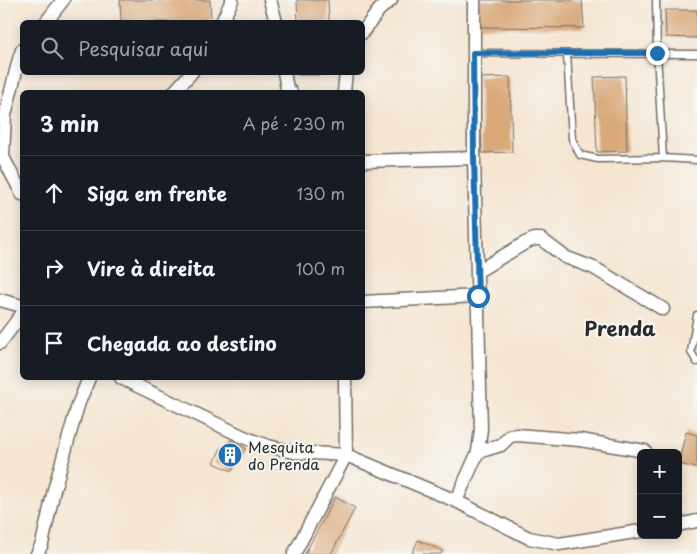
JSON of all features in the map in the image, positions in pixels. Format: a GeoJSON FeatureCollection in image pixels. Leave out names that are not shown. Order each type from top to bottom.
{"type":"FeatureCollection","features":[{"type":"Feature","properties":{"kind":"street"},"geometry":{"type":"LineString","coordinates":[[48,20],[63,0]]}},
{"type":"Feature","properties":{"kind":"street"},"geometry":{"type":"LineString","coordinates":[[223,20],[232,0]]}},
{"type":"Feature","properties":{"kind":"street"},"geometry":{"type":"LineString","coordinates":[[270,0],[275,20]]}},
{"type":"Feature","properties":{"kind":"street"},"geometry":{"type":"LineString","coordinates":[[365,28],[379,5],[391,0]]}},
{"type":"Feature","properties":{"kind":"street"},"geometry":{"type":"LineString","coordinates":[[456,501],[478,452],[481,414],[474,158],[474,0]]}},
{"type":"Feature","properties":{"kind":"street"},"geometry":{"type":"LineString","coordinates":[[20,56],[2,115],[2,157],[20,190]]}},
{"type":"Feature","properties":{"kind":"street"},"geometry":{"type":"LineString","coordinates":[[176,90],[189,75]]}},
{"type":"Feature","properties":{"kind":"street"},"geometry":{"type":"LineString","coordinates":[[284,75],[287,90]]}},
{"type":"Feature","properties":{"kind":"street"},"geometry":{"type":"LineString","coordinates":[[344,90],[346,75]]}},
{"type":"Feature","properties":{"kind":"street"},"geometry":{"type":"LineString","coordinates":[[365,161],[474,158]]}},
{"type":"Feature","properties":{"kind":"street"},"geometry":{"type":"LineString","coordinates":[[478,271],[525,243],[534,239],[540,239],[566,257],[594,268],[663,309]]}},
{"type":"Feature","properties":{"kind":"street"},"geometry":{"type":"LineString","coordinates":[[365,302],[478,296]]}},
{"type":"Feature","properties":{"kind":"street"},"geometry":{"type":"LineString","coordinates":[[0,300],[20,305]]}},
{"type":"Feature","properties":{"kind":"street"},"geometry":{"type":"LineString","coordinates":[[0,343],[20,317]]}},
{"type":"Feature","properties":{"kind":"street"},"geometry":{"type":"LineString","coordinates":[[37,554],[42,544],[54,490],[78,404],[88,380]]}},
{"type":"Feature","properties":{"kind":"street"},"geometry":{"type":"LineString","coordinates":[[125,380],[246,438],[268,446],[294,452],[346,455],[456,501],[529,538],[557,549],[637,532]]}},
{"type":"Feature","properties":{"kind":"street"},"geometry":{"type":"LineString","coordinates":[[294,554],[346,455],[346,380]]}},
{"type":"Feature","properties":{"kind":"street"},"geometry":{"type":"LineString","coordinates":[[478,452],[501,445],[510,436],[517,435],[580,440],[637,450]]}},
{"type":"Feature","properties":{"kind":"street"},"geometry":{"type":"LineString","coordinates":[[682,524],[697,522]]}},
{"type":"Feature","properties":{"kind":"lane"},"geometry":{"type":"LineString","coordinates":[[656,0],[663,158]]}},
{"type":"Feature","properties":{"kind":"lane"},"geometry":{"type":"LineString","coordinates":[[473,53],[697,54]]}},
{"type":"Feature","properties":{"kind":"lane"},"geometry":{"type":"LineString","coordinates":[[567,54],[572,139],[580,155],[598,159],[663,158],[697,160]]}},
{"type":"Feature","properties":{"kind":"lane"},"geometry":{"type":"LineString","coordinates":[[697,315],[691,352],[697,362]]}},
{"type":"Feature","properties":{"kind":"building"},"geometry":{"type":"Polygon","coordinates":[[[120,0],[210,0],[211,20],[121,20],[120,0]]]}},
{"type":"Feature","properties":{"kind":"building"},"geometry":{"type":"Polygon","coordinates":[[[297,0],[328,0],[329,20],[298,20],[297,0]]]}},
{"type":"Feature","properties":{"kind":"building"},"geometry":{"type":"Polygon","coordinates":[[[478,0],[582,0],[584,28],[479,27],[478,0]]]}},
{"type":"Feature","properties":{"kind":"building"},"geometry":{"type":"Polygon","coordinates":[[[665,10],[697,10],[697,38],[666,37],[665,10]]]}},
{"type":"Feature","properties":{"kind":"building"},"geometry":{"type":"Polygon","coordinates":[[[625,76],[627,151],[597,152],[594,77],[625,76]]]}},
{"type":"Feature","properties":{"kind":"building"},"geometry":{"type":"Polygon","coordinates":[[[510,77],[512,152],[482,153],[479,78],[510,77]]]}},
{"type":"Feature","properties":{"kind":"building"},"geometry":{"type":"Polygon","coordinates":[[[686,432],[697,435],[697,468],[682,465],[682,449],[686,432]]]}},
{"type":"Feature","properties":{"kind":"building","name":"Mesquita do Prenda"},"geometry":{"type":"Polygon","coordinates":[[[231,440],[246,448],[232,471],[214,463],[221,448],[231,440]]]}},
{"type":"Feature","properties":{"kind":"building"},"geometry":{"type":"Polygon","coordinates":[[[335,497],[355,508],[331,554],[305,554],[335,497]]]}},
{"type":"Feature","properties":{"kind":"building"},"geometry":{"type":"Polygon","coordinates":[[[418,540],[443,551],[441,554],[412,554],[418,540]]]}},
{"type":"Feature","properties":{"kind":"place","name":"Mesquita do Prenda"},"geometry":{"type":"Point","coordinates":[230,455]}},
{"type":"Feature","properties":{"kind":"district","name":"Prenda"},"geometry":{"type":"Point","coordinates":[620,328]}},
{"type":"Feature","properties":{"kind":"route"},"geometry":{"type":"LineString","coordinates":[[478,296],[473,53],[657,53]]}}]}
